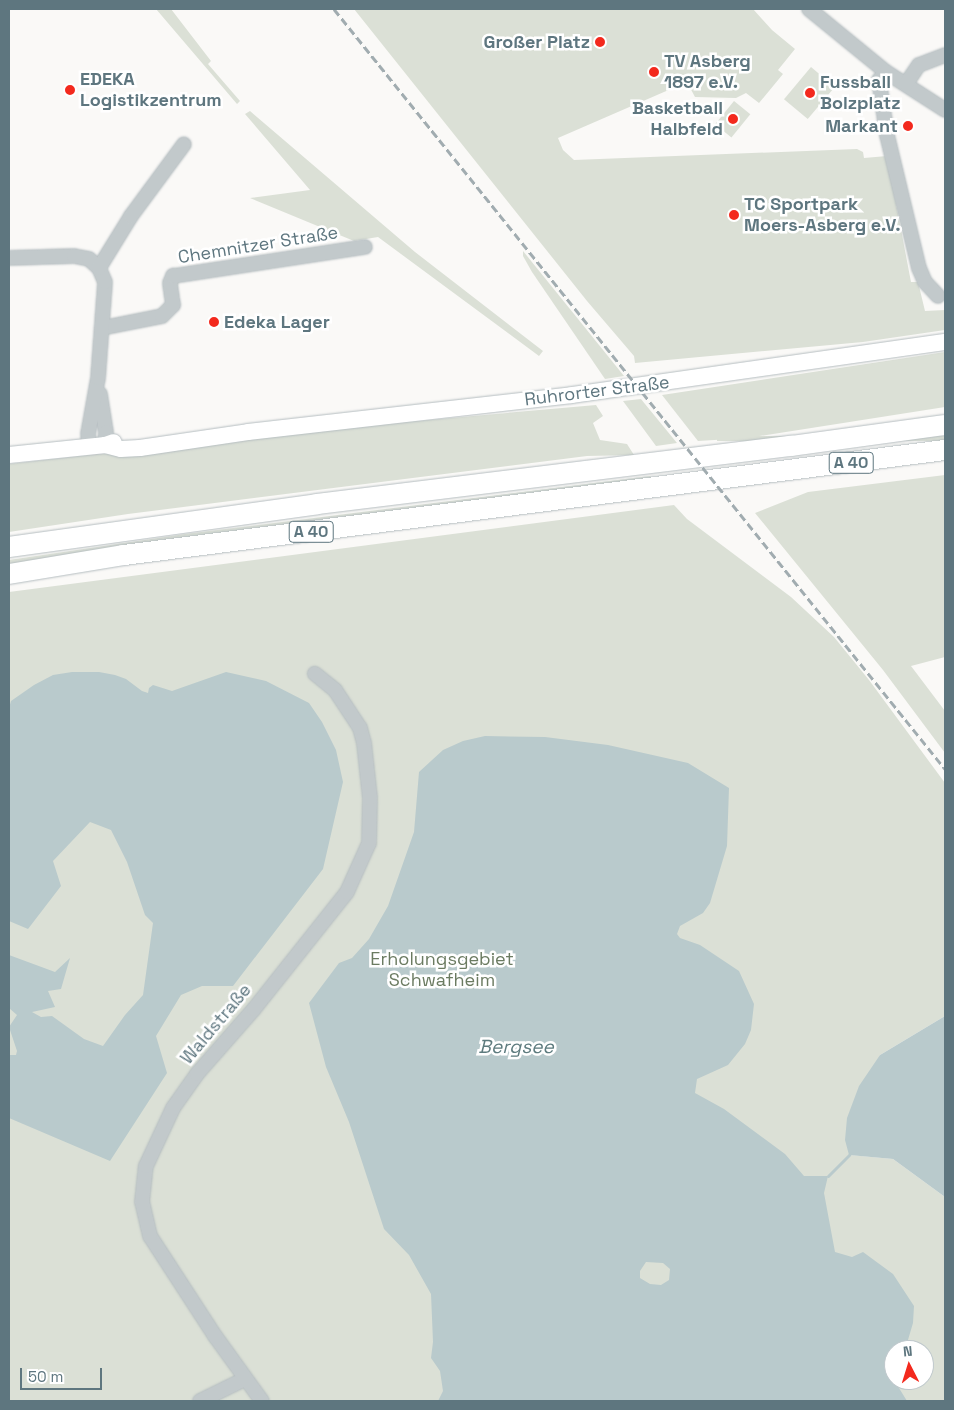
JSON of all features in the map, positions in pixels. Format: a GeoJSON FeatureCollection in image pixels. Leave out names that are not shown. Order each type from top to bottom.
{"type":"FeatureCollection","features":[{"type":"Feature","properties":{"kind":"highway","name":"A 40"},"geometry":{"type":"LineString","coordinates":[[9,547],[317,504],[791,446],[945,425]]}},
{"type":"Feature","properties":{"kind":"highway","name":"A 40"},"geometry":{"type":"LineString","coordinates":[[9,574],[124,555],[945,450]]}},
{"type":"Feature","properties":{"kind":"main road","name":"Ruhrorter Straße"},"geometry":{"type":"LineString","coordinates":[[9,455],[97,446],[121,449],[140,448],[248,432],[572,395],[945,342]]}},
{"type":"Feature","properties":{"kind":"street"},"geometry":{"type":"LineString","coordinates":[[809,9],[886,72],[945,110]]}},
{"type":"Feature","properties":{"kind":"street"},"geometry":{"type":"LineString","coordinates":[[906,84],[920,65],[945,54]]}},
{"type":"Feature","properties":{"kind":"street"},"geometry":{"type":"LineString","coordinates":[[886,72],[880,80],[887,135],[919,268],[925,282],[938,296]]}},
{"type":"Feature","properties":{"kind":"street"},"geometry":{"type":"LineString","coordinates":[[98,268],[131,216],[184,144]]}},
{"type":"Feature","properties":{"kind":"street","name":"Chemnitzer Straße"},"geometry":{"type":"LineString","coordinates":[[102,328],[162,316],[173,305],[170,283],[174,276],[365,247]]}},
{"type":"Feature","properties":{"kind":"street"},"geometry":{"type":"LineString","coordinates":[[9,258],[74,256],[89,260],[98,268],[105,282],[98,378],[106,432],[97,446]]}},
{"type":"Feature","properties":{"kind":"street","name":"Waldstraße"},"geometry":{"type":"LineString","coordinates":[[262,1401],[245,1379],[150,1236],[142,1202],[146,1166],[173,1108],[197,1074],[254,1009],[347,892],[369,843],[370,798],[364,743],[360,728],[335,690],[315,674]]}},
{"type":"Feature","properties":{"kind":"street"},"geometry":{"type":"LineString","coordinates":[[200,1401],[245,1379]]}},
{"type":"Feature","properties":{"kind":"green space"},"geometry":{"type":"Polygon","coordinates":[[[156,9],[171,9],[211,61],[208,64],[240,101],[237,104],[156,9]]]}},
{"type":"Feature","properties":{"kind":"green space"},"geometry":{"type":"Polygon","coordinates":[[[354,9],[753,9],[772,30],[795,49],[778,70],[783,74],[759,103],[746,93],[736,98],[695,97],[687,82],[558,138],[563,150],[574,160],[857,149],[863,152],[864,158],[887,156],[911,282],[918,282],[925,311],[945,310],[945,330],[863,342],[635,363],[634,356],[587,301],[354,9]]]}},
{"type":"Feature","properties":{"kind":"green space","name":"Fussball Bolzplatz"},"geometry":{"type":"Polygon","coordinates":[[[811,67],[835,87],[808,119],[784,99],[811,67]]]}},
{"type":"Feature","properties":{"kind":"green space","name":"Basketball Halbfeld"},"geometry":{"type":"Polygon","coordinates":[[[734,101],[750,114],[731,138],[715,124],[734,101]]]}},
{"type":"Feature","properties":{"kind":"green space"},"geometry":{"type":"Polygon","coordinates":[[[250,111],[415,252],[543,351],[539,356],[378,237],[354,241],[250,198],[310,190],[245,114],[250,111]]]}},
{"type":"Feature","properties":{"kind":"green space"},"geometry":{"type":"Polygon","coordinates":[[[523,251],[624,376],[605,379],[532,272],[523,256],[523,251]]]}},
{"type":"Feature","properties":{"kind":"green space"},"geometry":{"type":"Polygon","coordinates":[[[945,352],[945,407],[747,438],[698,441],[662,395],[945,352]]]}},
{"type":"Feature","properties":{"kind":"green space"},"geometry":{"type":"Polygon","coordinates":[[[641,399],[677,443],[656,446],[623,401],[641,399]]]}},
{"type":"Feature","properties":{"kind":"green space"},"geometry":{"type":"Polygon","coordinates":[[[596,405],[603,416],[593,423],[600,440],[627,444],[634,455],[587,456],[128,514],[9,532],[9,464],[96,454],[138,453],[326,429],[596,405]]]}},
{"type":"Feature","properties":{"kind":"green space"},"geometry":{"type":"Polygon","coordinates":[[[717,436],[945,436],[945,441],[717,441],[717,436]]]}},
{"type":"Feature","properties":{"kind":"green space"},"geometry":{"type":"Polygon","coordinates":[[[945,475],[945,657],[911,666],[945,711],[945,753],[883,670],[755,513],[808,492],[945,475]]]}},
{"type":"Feature","properties":{"kind":"green space"},"geometry":{"type":"Polygon","coordinates":[[[650,476],[654,479],[9,564],[9,560],[185,534],[650,476]]]}},
{"type":"Feature","properties":{"kind":"green space","name":"Erholungsgebiet Schwafheim"},"geometry":{"type":"Polygon","coordinates":[[[674,505],[687,519],[791,597],[834,637],[869,680],[945,783],[945,1016],[880,1055],[850,1155],[893,1159],[945,1197],[945,1401],[9,1401],[9,592],[674,505]]]}},
{"type":"Feature","properties":{"kind":"water"},"geometry":{"type":"Polygon","coordinates":[[[72,672],[99,672],[115,675],[126,679],[142,691],[148,693],[149,688],[153,685],[172,691],[226,672],[266,681],[309,703],[322,722],[336,750],[343,782],[323,869],[233,986],[202,986],[181,995],[156,1036],[167,1073],[110,1161],[9,1118],[9,1055],[16,1055],[17,1051],[9,1027],[17,1015],[9,1008],[9,955],[55,972],[70,958],[61,989],[48,991],[55,1007],[32,1012],[41,1017],[52,1016],[84,1039],[103,1046],[125,1015],[143,995],[153,923],[145,915],[127,862],[111,830],[90,822],[53,861],[61,886],[28,929],[9,921],[9,708],[11,701],[34,685],[53,675],[72,672]]]}},
{"type":"Feature","properties":{"kind":"water","name":"Bergsee"},"geometry":{"type":"Polygon","coordinates":[[[485,736],[545,737],[608,745],[688,763],[729,788],[727,846],[710,903],[703,913],[680,926],[677,934],[680,938],[700,945],[739,971],[754,1004],[751,1030],[745,1044],[728,1065],[697,1079],[695,1093],[724,1109],[785,1154],[804,1176],[828,1176],[824,1193],[835,1252],[852,1257],[863,1252],[893,1274],[914,1306],[913,1323],[908,1340],[884,1340],[884,1390],[900,1390],[907,1401],[438,1401],[443,1391],[440,1371],[431,1358],[433,1342],[431,1294],[409,1255],[384,1229],[349,1122],[326,1067],[309,1003],[339,963],[352,958],[369,939],[388,906],[414,832],[419,772],[443,750],[463,741],[485,736]],[[646,1262],[640,1271],[640,1278],[650,1284],[661,1285],[669,1280],[670,1269],[663,1263],[646,1262]]]}},
{"type":"Feature","properties":{"kind":"water"},"geometry":{"type":"Polygon","coordinates":[[[945,1016],[945,1197],[893,1159],[849,1155],[845,1140],[847,1118],[859,1086],[880,1055],[945,1016]]]}},
{"type":"Feature","properties":{"kind":"waterway"},"geometry":{"type":"LineString","coordinates":[[828,1176],[849,1155]]}},
{"type":"Feature","properties":{"kind":"railway"},"geometry":{"type":"LineString","coordinates":[[334,9],[945,769]]}},
{"type":"Feature","properties":{"kind":"place","name":"Großer Platz"},"geometry":{"type":"Point","coordinates":[600,42]}},
{"type":"Feature","properties":{"kind":"place","name":"TV Asberg 1897 e.V."},"geometry":{"type":"Point","coordinates":[654,72]}},
{"type":"Feature","properties":{"kind":"place","name":"EDEKA Logistikzentrum"},"geometry":{"type":"Point","coordinates":[70,90]}},
{"type":"Feature","properties":{"kind":"place","name":"Fussball Bolzplatz"},"geometry":{"type":"Point","coordinates":[810,93]}},
{"type":"Feature","properties":{"kind":"place","name":"Basketball Halbfeld"},"geometry":{"type":"Point","coordinates":[733,119]}},
{"type":"Feature","properties":{"kind":"place","name":"Markant"},"geometry":{"type":"Point","coordinates":[908,126]}},
{"type":"Feature","properties":{"kind":"place","name":"TC Sportpark Moers-Asberg e.V."},"geometry":{"type":"Point","coordinates":[734,215]}},
{"type":"Feature","properties":{"kind":"place","name":"Edeka Lager"},"geometry":{"type":"Point","coordinates":[214,322]}}]}
